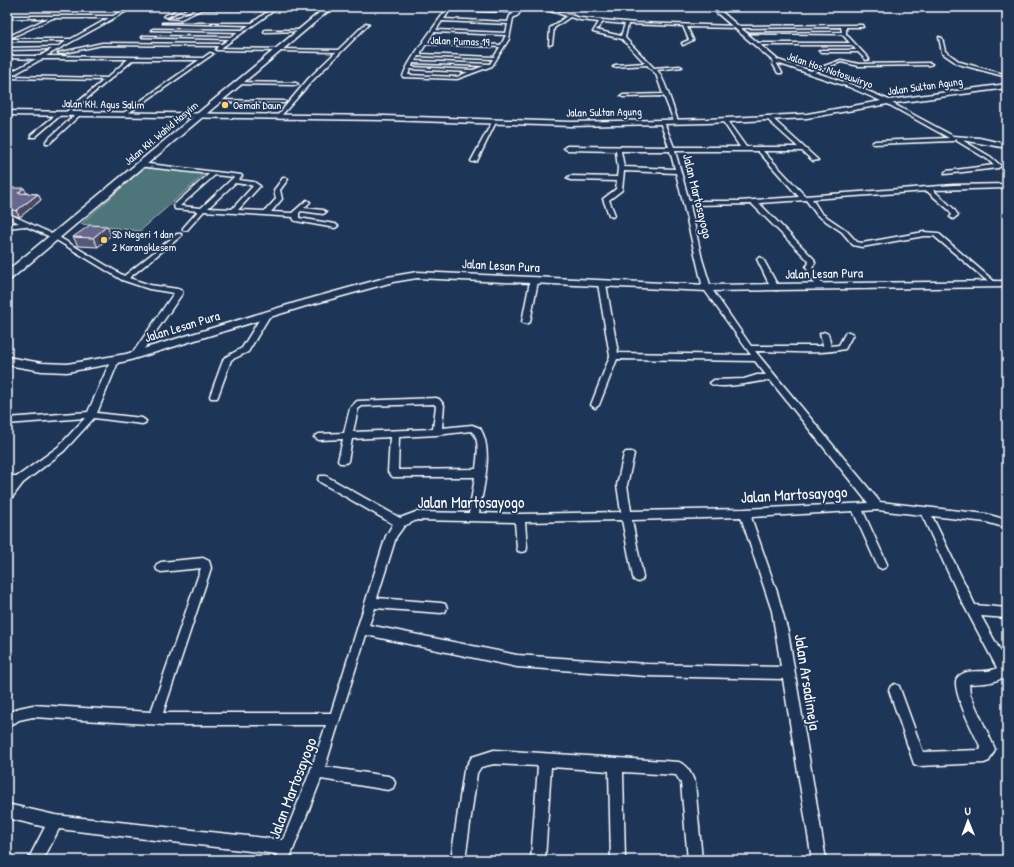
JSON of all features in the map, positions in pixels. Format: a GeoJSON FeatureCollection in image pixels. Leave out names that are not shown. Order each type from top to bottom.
{"type":"FeatureCollection","features":[{"type":"Feature","properties":{"kind":"main road","name":"Jalan KH. Wahid Hasyim"},"geometry":{"type":"LineString","coordinates":[[7,278],[330,7]]}},
{"type":"Feature","properties":{"kind":"street"},"geometry":{"type":"LineString","coordinates":[[8,76],[70,40],[132,7]]}},
{"type":"Feature","properties":{"kind":"street"},"geometry":{"type":"LineString","coordinates":[[169,18],[166,16],[186,7]]}},
{"type":"Feature","properties":{"kind":"street"},"geometry":{"type":"LineString","coordinates":[[180,18],[204,7],[275,8]]}},
{"type":"Feature","properties":{"kind":"street"},"geometry":{"type":"LineString","coordinates":[[560,13],[565,7]]}},
{"type":"Feature","properties":{"kind":"street","name":"Jalan Hos. Notosuwiryo"},"geometry":{"type":"LineString","coordinates":[[713,7],[776,61],[851,86],[888,102]]}},
{"type":"Feature","properties":{"kind":"street"},"geometry":{"type":"LineString","coordinates":[[124,115],[275,8]]}},
{"type":"Feature","properties":{"kind":"street"},"geometry":{"type":"LineString","coordinates":[[520,9],[511,17],[509,34],[491,65],[457,78],[405,76],[416,55],[449,8],[547,9],[569,16],[601,22],[738,27],[862,26]]}},
{"type":"Feature","properties":{"kind":"street"},"geometry":{"type":"LineString","coordinates":[[192,12],[254,13]]}},
{"type":"Feature","properties":{"kind":"street"},"geometry":{"type":"LineString","coordinates":[[445,14],[452,15]]}},
{"type":"Feature","properties":{"kind":"street"},"geometry":{"type":"LineString","coordinates":[[504,16],[511,17]]}},
{"type":"Feature","properties":{"kind":"street"},"geometry":{"type":"LineString","coordinates":[[550,44],[552,28],[569,16]]}},
{"type":"Feature","properties":{"kind":"street"},"geometry":{"type":"LineString","coordinates":[[7,17],[113,17]]}},
{"type":"Feature","properties":{"kind":"street"},"geometry":{"type":"LineString","coordinates":[[7,39],[55,17]]}},
{"type":"Feature","properties":{"kind":"street"},"geometry":{"type":"LineString","coordinates":[[169,18],[195,18]]}},
{"type":"Feature","properties":{"kind":"street"},"geometry":{"type":"LineString","coordinates":[[134,44],[164,24],[169,18]]}},
{"type":"Feature","properties":{"kind":"street"},"geometry":{"type":"LineString","coordinates":[[253,18],[261,18]]}},
{"type":"Feature","properties":{"kind":"street"},"geometry":{"type":"LineString","coordinates":[[441,20],[510,23]]}},
{"type":"Feature","properties":{"kind":"street"},"geometry":{"type":"LineString","coordinates":[[601,22],[594,31],[623,38],[654,69],[667,95],[676,121]]}},
{"type":"Feature","properties":{"kind":"street"},"geometry":{"type":"LineString","coordinates":[[623,38],[628,23]]}},
{"type":"Feature","properties":{"kind":"street"},"geometry":{"type":"LineString","coordinates":[[164,24],[253,24]]}},
{"type":"Feature","properties":{"kind":"street"},"geometry":{"type":"LineString","coordinates":[[279,117],[311,79],[367,24]]}},
{"type":"Feature","properties":{"kind":"street"},"geometry":{"type":"LineString","coordinates":[[683,44],[691,40],[684,25]]}},
{"type":"Feature","properties":{"kind":"street"},"geometry":{"type":"LineString","coordinates":[[437,26],[480,28]]}},
{"type":"Feature","properties":{"kind":"street"},"geometry":{"type":"LineString","coordinates":[[843,26],[844,34],[867,59]]}},
{"type":"Feature","properties":{"kind":"street"},"geometry":{"type":"LineString","coordinates":[[502,28],[510,28]]}},
{"type":"Feature","properties":{"kind":"street"},"geometry":{"type":"LineString","coordinates":[[153,30],[243,31]]}},
{"type":"Feature","properties":{"kind":"street"},"geometry":{"type":"LineString","coordinates":[[265,31],[302,31]]}},
{"type":"Feature","properties":{"kind":"street"},"geometry":{"type":"LineString","coordinates":[[433,31],[509,34]]}},
{"type":"Feature","properties":{"kind":"street"},"geometry":{"type":"LineString","coordinates":[[745,33],[844,34]]}},
{"type":"Feature","properties":{"kind":"street"},"geometry":{"type":"LineString","coordinates":[[144,37],[233,38]]}},
{"type":"Feature","properties":{"kind":"street"},"geometry":{"type":"LineString","coordinates":[[429,37],[437,37]]}},
{"type":"Feature","properties":{"kind":"street"},"geometry":{"type":"LineString","coordinates":[[940,38],[943,52],[955,62],[1007,76]]}},
{"type":"Feature","properties":{"kind":"street"},"geometry":{"type":"LineString","coordinates":[[7,39],[70,40]]}},
{"type":"Feature","properties":{"kind":"street"},"geometry":{"type":"LineString","coordinates":[[498,40],[506,40]]}},
{"type":"Feature","properties":{"kind":"street"},"geometry":{"type":"LineString","coordinates":[[425,43],[502,46]]}},
{"type":"Feature","properties":{"kind":"street"},"geometry":{"type":"LineString","coordinates":[[44,56],[98,44],[222,45]]}},
{"type":"Feature","properties":{"kind":"street"},"geometry":{"type":"LineString","coordinates":[[757,44],[853,44]]}},
{"type":"Feature","properties":{"kind":"street"},"geometry":{"type":"LineString","coordinates":[[7,49],[57,48]]}},
{"type":"Feature","properties":{"kind":"street"},"geometry":{"type":"LineString","coordinates":[[217,49],[340,51]]}},
{"type":"Feature","properties":{"kind":"street","name":"Jalan Pumas 19"},"geometry":{"type":"LineString","coordinates":[[421,49],[428,49]]}},
{"type":"Feature","properties":{"kind":"street"},"geometry":{"type":"LineString","coordinates":[[821,51],[858,50]]}},
{"type":"Feature","properties":{"kind":"street"},"geometry":{"type":"LineString","coordinates":[[65,52],[211,54]]}},
{"type":"Feature","properties":{"kind":"street","name":"Jalan Pumas 19"},"geometry":{"type":"LineString","coordinates":[[490,52],[498,52]]}},
{"type":"Feature","properties":{"kind":"street"},"geometry":{"type":"LineString","coordinates":[[416,55],[495,58]]}},
{"type":"Feature","properties":{"kind":"street"},"geometry":{"type":"LineString","coordinates":[[7,57],[44,56],[204,59]]}},
{"type":"Feature","properties":{"kind":"street"},"geometry":{"type":"LineString","coordinates":[[33,136],[108,79],[132,58]]}},
{"type":"Feature","properties":{"kind":"street"},"geometry":{"type":"LineString","coordinates":[[776,61],[775,64],[780,72]]}},
{"type":"Feature","properties":{"kind":"street"},"geometry":{"type":"LineString","coordinates":[[810,72],[841,61],[859,65],[930,64]]}},
{"type":"Feature","properties":{"kind":"street"},"geometry":{"type":"LineString","coordinates":[[412,62],[491,65]]}},
{"type":"Feature","properties":{"kind":"street"},"geometry":{"type":"LineString","coordinates":[[615,66],[649,64]]}},
{"type":"Feature","properties":{"kind":"street"},"geometry":{"type":"LineString","coordinates":[[654,69],[680,67]]}},
{"type":"Feature","properties":{"kind":"street"},"geometry":{"type":"LineString","coordinates":[[408,68],[476,72]]}},
{"type":"Feature","properties":{"kind":"street"},"geometry":{"type":"LineString","coordinates":[[8,76],[108,79]]}},
{"type":"Feature","properties":{"kind":"street"},"geometry":{"type":"LineString","coordinates":[[239,83],[296,84]]}},
{"type":"Feature","properties":{"kind":"street","name":"Jalan Sultan Agung"},"geometry":{"type":"LineString","coordinates":[[200,116],[571,124],[770,119],[807,116],[888,102],[1007,86]]}},
{"type":"Feature","properties":{"kind":"street"},"geometry":{"type":"LineString","coordinates":[[623,96],[667,95]]}},
{"type":"Feature","properties":{"kind":"street"},"geometry":{"type":"LineString","coordinates":[[217,102],[284,102]]}},
{"type":"Feature","properties":{"kind":"street"},"geometry":{"type":"LineString","coordinates":[[888,102],[989,158],[998,166],[946,173]]}},
{"type":"Feature","properties":{"kind":"street","name":"Jalan KH. Agus Salim"},"geometry":{"type":"LineString","coordinates":[[7,113],[200,116]]}},
{"type":"Feature","properties":{"kind":"street"},"geometry":{"type":"LineString","coordinates":[[48,142],[79,114]]}},
{"type":"Feature","properties":{"kind":"street"},"geometry":{"type":"LineString","coordinates":[[770,119],[815,160]]}},
{"type":"Feature","properties":{"kind":"street"},"geometry":{"type":"LineString","coordinates":[[724,120],[744,150]]}},
{"type":"Feature","properties":{"kind":"street"},"geometry":{"type":"LineString","coordinates":[[474,161],[494,122]]}},
{"type":"Feature","properties":{"kind":"street","name":"Jalan Martosayogo"},"geometry":{"type":"LineString","coordinates":[[662,122],[672,149],[687,203],[700,265],[707,288],[749,348],[877,506]]}},
{"type":"Feature","properties":{"kind":"street"},"geometry":{"type":"LineString","coordinates":[[875,143],[954,138],[979,140],[1007,146]]}},
{"type":"Feature","properties":{"kind":"street"},"geometry":{"type":"LineString","coordinates":[[567,148],[744,150],[803,149]]}},
{"type":"Feature","properties":{"kind":"street"},"geometry":{"type":"LineString","coordinates":[[612,215],[606,199],[619,191],[621,169],[618,149]]}},
{"type":"Feature","properties":{"kind":"street"},"geometry":{"type":"LineString","coordinates":[[759,149],[805,197],[819,214],[844,231],[855,244],[862,245],[924,234],[936,234],[994,284]]}},
{"type":"Feature","properties":{"kind":"street"},"geometry":{"type":"LineString","coordinates":[[140,165],[239,176],[236,181],[204,209],[186,229]]}},
{"type":"Feature","properties":{"kind":"street"},"geometry":{"type":"LineString","coordinates":[[621,169],[678,171]]}},
{"type":"Feature","properties":{"kind":"street"},"geometry":{"type":"LineString","coordinates":[[214,173],[176,206],[266,214],[296,214],[307,202]]}},
{"type":"Feature","properties":{"kind":"street"},"geometry":{"type":"LineString","coordinates":[[570,178],[621,179]]}},
{"type":"Feature","properties":{"kind":"street"},"geometry":{"type":"LineString","coordinates":[[266,214],[278,199],[277,190],[285,179]]}},
{"type":"Feature","properties":{"kind":"street"},"geometry":{"type":"LineString","coordinates":[[234,211],[257,186],[252,182],[236,181]]}},
{"type":"Feature","properties":{"kind":"street"},"geometry":{"type":"LineString","coordinates":[[687,203],[752,202],[928,189],[1007,186]]}},
{"type":"Feature","properties":{"kind":"street"},"geometry":{"type":"LineString","coordinates":[[928,189],[951,209],[955,215],[953,217]]}},
{"type":"Feature","properties":{"kind":"street"},"geometry":{"type":"LineString","coordinates":[[752,202],[810,259],[812,263],[809,267],[820,287]]}},
{"type":"Feature","properties":{"kind":"street"},"geometry":{"type":"LineString","coordinates":[[301,209],[323,212]]}},
{"type":"Feature","properties":{"kind":"street"},"geometry":{"type":"LineString","coordinates":[[296,214],[296,219],[335,226]]}},
{"type":"Feature","properties":{"kind":"street"},"geometry":{"type":"LineString","coordinates":[[7,215],[55,237],[124,279],[149,287],[178,293],[136,354]]}},
{"type":"Feature","properties":{"kind":"street"},"geometry":{"type":"LineString","coordinates":[[7,226],[26,224]]}},
{"type":"Feature","properties":{"kind":"street"},"geometry":{"type":"LineString","coordinates":[[124,279],[179,235]]}},
{"type":"Feature","properties":{"kind":"street"},"geometry":{"type":"LineString","coordinates":[[760,259],[775,288]]}},
{"type":"Feature","properties":{"kind":"street","name":"Jalan Lesan Pura"},"geometry":{"type":"LineString","coordinates":[[7,361],[60,368],[115,360],[361,288],[409,276],[436,275],[534,281],[707,288],[1007,284]]}},
{"type":"Feature","properties":{"kind":"street"},"geometry":{"type":"LineString","coordinates":[[526,322],[534,281]]}},
{"type":"Feature","properties":{"kind":"street"},"geometry":{"type":"LineString","coordinates":[[596,405],[614,356],[602,284]]}},
{"type":"Feature","properties":{"kind":"street"},"geometry":{"type":"LineString","coordinates":[[214,396],[226,362],[232,356],[244,350],[265,317]]}},
{"type":"Feature","properties":{"kind":"street"},"geometry":{"type":"LineString","coordinates":[[824,334],[828,349]]}},
{"type":"Feature","properties":{"kind":"street"},"geometry":{"type":"LineString","coordinates":[[749,348],[828,349],[842,347],[849,334]]}},
{"type":"Feature","properties":{"kind":"street"},"geometry":{"type":"LineString","coordinates":[[614,356],[757,358]]}},
{"type":"Feature","properties":{"kind":"street"},"geometry":{"type":"LineString","coordinates":[[7,498],[20,480],[61,449],[76,435],[91,415],[115,360]]}},
{"type":"Feature","properties":{"kind":"street"},"geometry":{"type":"LineString","coordinates":[[714,383],[744,382],[756,378],[773,377]]}},
{"type":"Feature","properties":{"kind":"street"},"geometry":{"type":"LineString","coordinates":[[343,461],[354,408],[356,405],[366,402],[436,401],[440,405],[437,432]]}},
{"type":"Feature","properties":{"kind":"street"},"geometry":{"type":"LineString","coordinates":[[7,421],[91,415],[142,420]]}},
{"type":"Feature","properties":{"kind":"street"},"geometry":{"type":"LineString","coordinates":[[319,437],[437,432],[464,429],[478,430],[482,437],[481,473],[473,518]]}},
{"type":"Feature","properties":{"kind":"street"},"geometry":{"type":"LineString","coordinates":[[395,434],[392,468],[393,472],[396,474],[481,473]]}},
{"type":"Feature","properties":{"kind":"street"},"geometry":{"type":"LineString","coordinates":[[629,454],[626,467],[621,478],[626,516],[638,577]]}},
{"type":"Feature","properties":{"kind":"street"},"geometry":{"type":"LineString","coordinates":[[323,479],[400,523]]}},
{"type":"Feature","properties":{"kind":"street"},"geometry":{"type":"LineString","coordinates":[[7,480],[20,480]]}},
{"type":"Feature","properties":{"kind":"street","name":"Jalan Martosayogo"},"geometry":{"type":"LineString","coordinates":[[284,854],[317,772],[335,719],[391,536],[400,523],[416,516],[520,518],[626,516],[745,513],[877,506],[986,518],[1007,524]]}},
{"type":"Feature","properties":{"kind":"street"},"geometry":{"type":"LineString","coordinates":[[856,507],[882,564]]}},
{"type":"Feature","properties":{"kind":"street"},"geometry":{"type":"LineString","coordinates":[[895,690],[919,759],[984,756],[988,749],[964,694],[962,681],[966,678],[994,676],[1000,674],[1004,669],[990,647],[973,610],[947,563],[925,511]]}},
{"type":"Feature","properties":{"kind":"street","name":"Jalan Arsadimeja"},"geometry":{"type":"LineString","coordinates":[[745,513],[780,619],[785,642],[788,672],[819,860]]}},
{"type":"Feature","properties":{"kind":"street"},"geometry":{"type":"LineString","coordinates":[[520,518],[522,548]]}},
{"type":"Feature","properties":{"kind":"street"},"geometry":{"type":"LineString","coordinates":[[155,718],[206,568],[205,564],[203,563],[162,567]]}},
{"type":"Feature","properties":{"kind":"street"},"geometry":{"type":"LineString","coordinates":[[371,603],[441,608]]}},
{"type":"Feature","properties":{"kind":"street"},"geometry":{"type":"LineString","coordinates":[[973,610],[1007,613]]}},
{"type":"Feature","properties":{"kind":"street"},"geometry":{"type":"LineString","coordinates":[[363,629],[510,660],[647,670],[788,672]]}},
{"type":"Feature","properties":{"kind":"street"},"geometry":{"type":"LineString","coordinates":[[7,722],[11,718],[21,713],[33,711],[155,718],[335,719]]}},
{"type":"Feature","properties":{"kind":"street"},"geometry":{"type":"LineString","coordinates":[[458,860],[471,770],[477,762],[494,757],[672,768],[679,770],[686,776],[688,783],[695,860]]}},
{"type":"Feature","properties":{"kind":"street"},"geometry":{"type":"LineString","coordinates":[[538,860],[544,761]]}},
{"type":"Feature","properties":{"kind":"street"},"geometry":{"type":"LineString","coordinates":[[616,765],[618,860]]}},
{"type":"Feature","properties":{"kind":"street"},"geometry":{"type":"LineString","coordinates":[[317,772],[388,783]]}},
{"type":"Feature","properties":{"kind":"street"},"geometry":{"type":"LineString","coordinates":[[7,811],[55,822],[284,854]]}},
{"type":"Feature","properties":{"kind":"street"},"geometry":{"type":"LineString","coordinates":[[36,860],[55,822]]}},
{"type":"Feature","properties":{"kind":"green space"},"geometry":{"type":"Polygon","coordinates":[[[145,167],[205,174],[140,231],[81,224],[145,167]]]}},
{"type":"Feature","properties":{"kind":"building"},"geometry":{"type":"Polygon","coordinates":[[[7,188],[24,188],[18,193],[38,194],[16,211],[7,208],[7,188]]]}},
{"type":"Feature","properties":{"kind":"building"},"geometry":{"type":"Polygon","coordinates":[[[90,225],[107,226],[93,238],[73,237],[90,225]]]}},
{"type":"Feature","properties":{"kind":"tunnel"},"geometry":{"type":"LineString","coordinates":[[254,13],[267,13]]}},
{"type":"Feature","properties":{"kind":"place","name":"Oemah Daun"},"geometry":{"type":"Point","coordinates":[225,105]}},
{"type":"Feature","properties":{"kind":"place","name":"SD Negeri 1 dan 2 Karangklesem"},"geometry":{"type":"Point","coordinates":[104,240]}}]}
